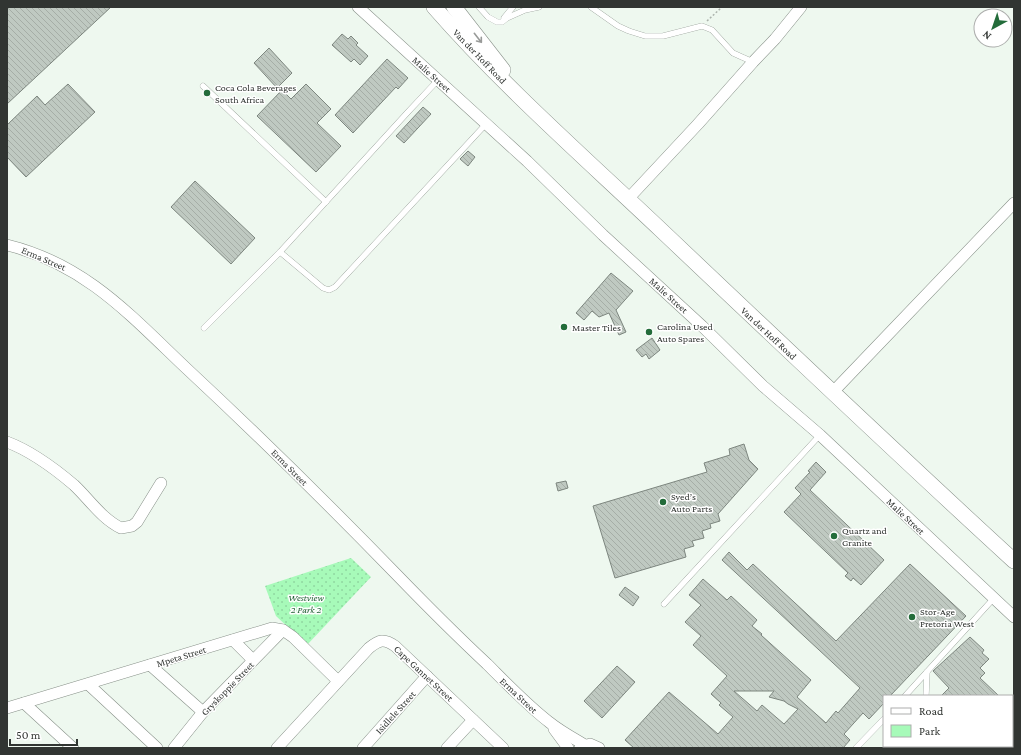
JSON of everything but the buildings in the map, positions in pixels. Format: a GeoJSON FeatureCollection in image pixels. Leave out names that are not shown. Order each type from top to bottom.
{"type":"FeatureCollection","features":[{"type":"Feature","properties":{"kind":"main road","name":"Van der Hoff Road"},"geometry":{"type":"LineString","coordinates":[[434,7],[464,41],[526,103],[833,392],[1012,556]]}},
{"type":"Feature","properties":{"kind":"main road","name":"Van der Hoff Road"},"geometry":{"type":"LineString","coordinates":[[454,7],[498,63],[526,103]]}},
{"type":"Feature","properties":{"kind":"street","name":"Malie Street"},"geometry":{"type":"LineString","coordinates":[[358,7],[486,124],[702,326],[763,386],[820,435],[1014,617]]}},
{"type":"Feature","properties":{"kind":"street"},"geometry":{"type":"LineString","coordinates":[[628,199],[698,124],[752,62],[775,39],[801,7]]}},
{"type":"Feature","properties":{"kind":"street"},"geometry":{"type":"LineString","coordinates":[[833,392],[1014,203]]}},
{"type":"Feature","properties":{"kind":"street","name":"Erma Street"},"geometry":{"type":"LineString","coordinates":[[7,245],[26,249],[60,264],[77,273],[115,301],[256,433],[340,516],[437,616],[527,703],[549,722],[582,746]]}},
{"type":"Feature","properties":{"kind":"street"},"geometry":{"type":"LineString","coordinates":[[7,442],[33,455],[57,470],[109,521],[121,528],[132,526],[137,522],[161,483]]}},
{"type":"Feature","properties":{"kind":"street","name":"Mpeta Street"},"geometry":{"type":"LineString","coordinates":[[7,708],[272,628],[283,630]]}},
{"type":"Feature","properties":{"kind":"street"},"geometry":{"type":"LineString","coordinates":[[283,630],[293,637],[338,681]]}},
{"type":"Feature","properties":{"kind":"street","name":"Gryskoppie Street"},"geometry":{"type":"LineString","coordinates":[[174,748],[202,712],[283,630]]}},
{"type":"Feature","properties":{"kind":"street"},"geometry":{"type":"LineString","coordinates":[[233,640],[254,660]]}},
{"type":"Feature","properties":{"kind":"street","name":"Cape Gannet Street"},"geometry":{"type":"LineString","coordinates":[[277,748],[369,648],[380,641],[385,640],[395,646],[503,748]]}},
{"type":"Feature","properties":{"kind":"street"},"geometry":{"type":"LineString","coordinates":[[150,665],[202,712]]}},
{"type":"Feature","properties":{"kind":"street","name":"Isidlele Street"},"geometry":{"type":"LineString","coordinates":[[363,748],[427,676]]}},
{"type":"Feature","properties":{"kind":"street"},"geometry":{"type":"LineString","coordinates":[[88,684],[157,748]]}},
{"type":"Feature","properties":{"kind":"street"},"geometry":{"type":"LineString","coordinates":[[24,703],[73,748]]}},
{"type":"Feature","properties":{"kind":"street"},"geometry":{"type":"LineString","coordinates":[[447,748],[473,720]]}},
{"type":"Feature","properties":{"kind":"street","name":"Erma Street"},"geometry":{"type":"LineString","coordinates":[[549,722],[568,748]]}},
{"type":"Feature","properties":{"kind":"street"},"geometry":{"type":"LineString","coordinates":[[582,746],[590,744],[599,748]]}},
{"type":"Feature","properties":{"kind":"lane"},"geometry":{"type":"LineString","coordinates":[[479,7],[488,17],[497,22],[502,22],[507,18],[525,10],[539,7]]}},
{"type":"Feature","properties":{"kind":"lane"},"geometry":{"type":"LineString","coordinates":[[502,22],[513,7]]}},
{"type":"Feature","properties":{"kind":"lane"},"geometry":{"type":"LineString","coordinates":[[592,7],[618,26],[629,32],[645,36],[663,36],[702,26],[712,30],[733,53],[752,62]]}},
{"type":"Feature","properties":{"kind":"lane"},"geometry":{"type":"LineString","coordinates":[[204,328],[280,252],[438,80]]}},
{"type":"Feature","properties":{"kind":"lane"},"geometry":{"type":"LineString","coordinates":[[203,86],[326,202]]}},
{"type":"Feature","properties":{"kind":"lane"},"geometry":{"type":"LineString","coordinates":[[280,252],[323,288],[329,290],[335,287],[486,124]]}},
{"type":"Feature","properties":{"kind":"lane"},"geometry":{"type":"LineString","coordinates":[[664,604],[820,435]]}},
{"type":"Feature","properties":{"kind":"lane"},"geometry":{"type":"LineString","coordinates":[[906,695],[994,598]]}},
{"type":"Feature","properties":{"kind":"lane"},"geometry":{"type":"LineString","coordinates":[[926,695],[928,672]]}},
{"type":"Feature","properties":{"kind":"lane"},"geometry":{"type":"LineString","coordinates":[[856,748],[883,720]]}},
{"type":"Feature","properties":{"kind":"path"},"geometry":{"type":"LineString","coordinates":[[702,26],[722,7]]}},
{"type":"Feature","properties":{"kind":"green space","name":"Westview 2 Park 2"},"geometry":{"type":"Polygon","coordinates":[[[351,558],[371,577],[307,645],[276,616],[265,586],[351,558]]]}},
{"type":"Feature","properties":{"kind":"place","name":"Coca Cola Beverages South Africa"},"geometry":{"type":"Point","coordinates":[207,93]}},
{"type":"Feature","properties":{"kind":"place","name":"Master Tiles"},"geometry":{"type":"Point","coordinates":[564,327]}},
{"type":"Feature","properties":{"kind":"place","name":"Carolina Used Auto Spares"},"geometry":{"type":"Point","coordinates":[649,332]}},
{"type":"Feature","properties":{"kind":"place","name":"Syed’s Auto Parts"},"geometry":{"type":"Point","coordinates":[663,502]}},
{"type":"Feature","properties":{"kind":"place","name":"Quartz and Granite"},"geometry":{"type":"Point","coordinates":[834,536]}},
{"type":"Feature","properties":{"kind":"place","name":"Stor-Age Pretoria West"},"geometry":{"type":"Point","coordinates":[912,617]}}]}
